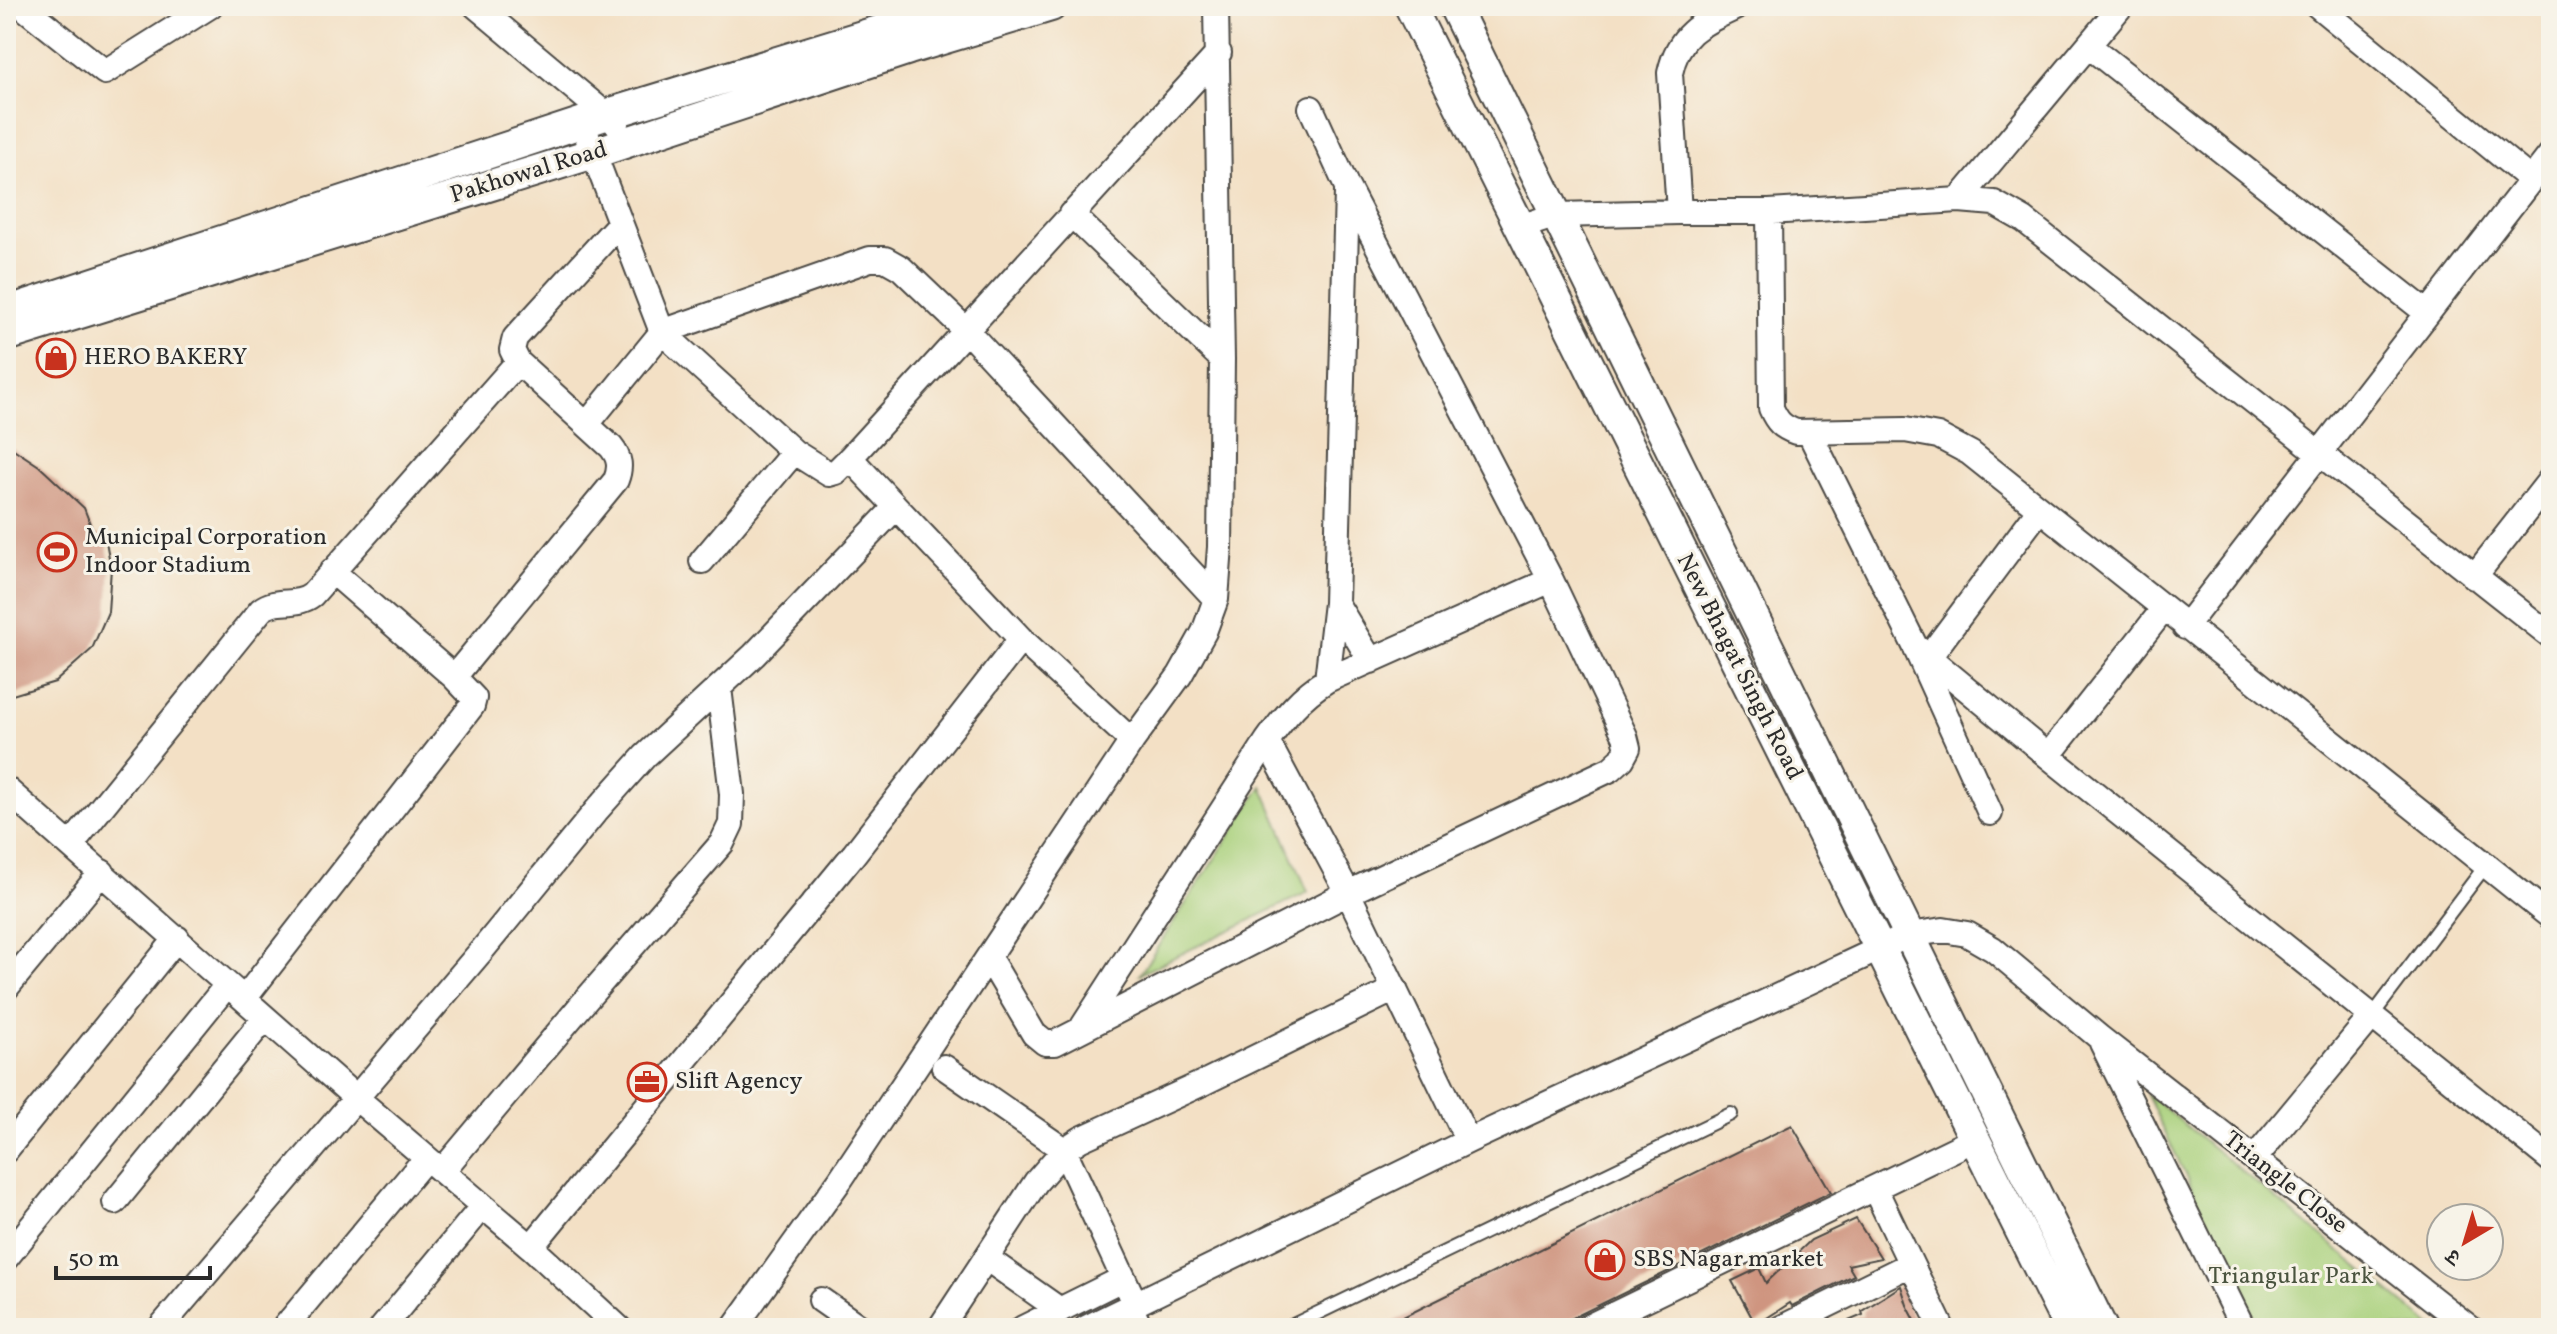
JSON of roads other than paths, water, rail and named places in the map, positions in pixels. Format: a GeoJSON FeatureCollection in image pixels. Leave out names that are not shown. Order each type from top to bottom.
{"type":"FeatureCollection","features":[{"type":"Feature","properties":{"kind":"street"},"geometry":{"type":"LineString","coordinates":[[22,6],[105,72],[210,6]]}},
{"type":"Feature","properties":{"kind":"street"},"geometry":{"type":"LineString","coordinates":[[476,6],[558,76],[595,118],[632,140]]}},
{"type":"Feature","properties":{"kind":"street","name":"Pakhowal Road"},"geometry":{"type":"LineString","coordinates":[[6,312],[595,118],[960,6]]}},
{"type":"Feature","properties":{"kind":"street","name":"Pakhowal Road"},"geometry":{"type":"LineString","coordinates":[[6,336],[594,153],[909,49],[1051,6]]}},
{"type":"Feature","properties":{"kind":"street"},"geometry":{"type":"LineString","coordinates":[[734,1328],[840,1180],[1132,741],[1180,675],[1204,632],[1216,599],[1220,547],[1222,359],[1216,6]]}},
{"type":"Feature","properties":{"kind":"street","name":"New Bhagat Singh Road"},"geometry":{"type":"LineString","coordinates":[[1410,6],[2069,1328]]}},
{"type":"Feature","properties":{"kind":"street","name":"New Bhagat Singh Road"},"geometry":{"type":"LineString","coordinates":[[1454,6],[2102,1328]]}},
{"type":"Feature","properties":{"kind":"street"},"geometry":{"type":"LineString","coordinates":[[1679,212],[1670,73],[1674,54],[1699,25],[1739,6]]}},
{"type":"Feature","properties":{"kind":"street"},"geometry":{"type":"LineString","coordinates":[[1959,200],[2121,6]]}},
{"type":"Feature","properties":{"kind":"street"},"geometry":{"type":"LineString","coordinates":[[2318,6],[2531,180]]}},
{"type":"Feature","properties":{"kind":"street"},"geometry":{"type":"LineString","coordinates":[[2089,46],[2426,312]]}},
{"type":"Feature","properties":{"kind":"street"},"geometry":{"type":"LineString","coordinates":[[595,118],[594,153],[662,332],[794,452],[829,474],[836,472],[850,458],[1219,53]]}},
{"type":"Feature","properties":{"kind":"street"},"geometry":{"type":"LineString","coordinates":[[989,958],[1034,1034],[1045,1043],[1055,1043],[1348,893],[1611,769],[1628,748],[1551,580],[1347,187],[1311,108]]}},
{"type":"Feature","properties":{"kind":"street"},"geometry":{"type":"LineString","coordinates":[[2185,627],[2551,154]]}},
{"type":"Feature","properties":{"kind":"street"},"geometry":{"type":"LineString","coordinates":[[1327,680],[1336,603],[1347,187]]}},
{"type":"Feature","properties":{"kind":"street"},"geometry":{"type":"LineString","coordinates":[[1520,227],[1557,215],[1769,212],[1959,200],[1994,203],[2024,220],[2551,636]]}},
{"type":"Feature","properties":{"kind":"street"},"geometry":{"type":"LineString","coordinates":[[1769,212],[1771,408],[1776,420],[1796,432],[1905,430],[1938,436],[1970,453],[2551,917]]}},
{"type":"Feature","properties":{"kind":"street"},"geometry":{"type":"LineString","coordinates":[[1071,214],[1222,359]]}},
{"type":"Feature","properties":{"kind":"street"},"geometry":{"type":"LineString","coordinates":[[454,677],[616,480],[618,455],[518,362],[512,350],[515,338],[620,223]]}},
{"type":"Feature","properties":{"kind":"street"},"geometry":{"type":"LineString","coordinates":[[587,424],[662,332],[870,259],[885,259],[901,268],[965,329],[1216,599]]}},
{"type":"Feature","properties":{"kind":"street"},"geometry":{"type":"LineString","coordinates":[[71,845],[261,610],[272,603],[302,601],[312,595],[518,362]]}},
{"type":"Feature","properties":{"kind":"street"},"geometry":{"type":"LineString","coordinates":[[1809,432],[1922,652],[1990,813]]}},
{"type":"Feature","properties":{"kind":"street"},"geometry":{"type":"LineString","coordinates":[[702,561],[794,452]]}},
{"type":"Feature","properties":{"kind":"street"},"geometry":{"type":"LineString","coordinates":[[850,458],[1021,639],[1132,741]]}},
{"type":"Feature","properties":{"kind":"street"},"geometry":{"type":"LineString","coordinates":[[2474,577],[2551,479]]}},
{"type":"Feature","properties":{"kind":"street"},"geometry":{"type":"LineString","coordinates":[[160,1328],[645,756],[719,688],[896,507]]}},
{"type":"Feature","properties":{"kind":"street"},"geometry":{"type":"LineString","coordinates":[[1922,652],[2039,510]]}},
{"type":"Feature","properties":{"kind":"street"},"geometry":{"type":"LineString","coordinates":[[6,1258],[236,992],[472,706],[474,698],[454,677],[332,571]]}},
{"type":"Feature","properties":{"kind":"street"},"geometry":{"type":"LineString","coordinates":[[1082,1028],[1267,741],[1285,715],[1306,693],[1327,680],[1551,580]]}},
{"type":"Feature","properties":{"kind":"street"},"geometry":{"type":"LineString","coordinates":[[1336,603],[1371,661]]}},
{"type":"Feature","properties":{"kind":"street"},"geometry":{"type":"LineString","coordinates":[[2048,756],[2163,610]]}},
{"type":"Feature","properties":{"kind":"street"},"geometry":{"type":"LineString","coordinates":[[531,1247],[854,854],[1021,639]]}},
{"type":"Feature","properties":{"kind":"street"},"geometry":{"type":"LineString","coordinates":[[1922,652],[2551,1160]]}},
{"type":"Feature","properties":{"kind":"street"},"geometry":{"type":"LineString","coordinates":[[284,1328],[579,1008],[722,843],[731,824],[732,794],[719,688]]}},
{"type":"Feature","properties":{"kind":"street"},"geometry":{"type":"LineString","coordinates":[[1267,741],[1348,893],[1468,1141]]}},
{"type":"Feature","properties":{"kind":"street"},"geometry":{"type":"LineString","coordinates":[[6,789],[355,1097],[531,1247],[611,1325]]}},
{"type":"Feature","properties":{"kind":"street"},"geometry":{"type":"LineString","coordinates":[[6,988],[102,872]]}},
{"type":"Feature","properties":{"kind":"street","name":"Triangle Close"},"geometry":{"type":"LineString","coordinates":[[1086,1328],[1468,1141],[1880,948],[1909,935],[1943,930],[1967,934],[1993,949],[2100,1038],[2470,1328]]}},
{"type":"Feature","properties":{"kind":"street"},"geometry":{"type":"LineString","coordinates":[[6,1150],[177,938]]}},
{"type":"Feature","properties":{"kind":"street"},"geometry":{"type":"LineString","coordinates":[[940,1328],[1036,1182],[1064,1150],[1081,1139],[1395,989]]}},
{"type":"Feature","properties":{"kind":"street"},"geometry":{"type":"LineString","coordinates":[[2254,1159],[2372,1016]]}},
{"type":"Feature","properties":{"kind":"street"},"geometry":{"type":"LineString","coordinates":[[115,1202],[265,1018]]}},
{"type":"Feature","properties":{"kind":"street","name":"Triangle Close"},"geometry":{"type":"LineString","coordinates":[[2100,1038],[2243,1328]]}},
{"type":"Feature","properties":{"kind":"street"},"geometry":{"type":"LineString","coordinates":[[944,1067],[1064,1150],[1135,1303]]}},
{"type":"Feature","properties":{"kind":"street"},"geometry":{"type":"LineString","coordinates":[[1586,1328],[2002,1125]]}},
{"type":"Feature","properties":{"kind":"street"},"geometry":{"type":"LineString","coordinates":[[1875,1189],[1942,1328]]}},
{"type":"Feature","properties":{"kind":"street"},"geometry":{"type":"LineString","coordinates":[[382,1328],[483,1206]]}},
{"type":"Feature","properties":{"kind":"street"},"geometry":{"type":"LineString","coordinates":[[986,1258],[1060,1310]]}},
{"type":"Feature","properties":{"kind":"street"},"geometry":{"type":"LineString","coordinates":[[1782,1328],[1911,1264]]}},
{"type":"Feature","properties":{"kind":"street"},"geometry":{"type":"LineString","coordinates":[[1023,1328],[1122,1279]]}},
{"type":"Feature","properties":{"kind":"street"},"geometry":{"type":"LineString","coordinates":[[821,1300],[861,1328]]}},
{"type":"Feature","properties":{"kind":"lane"},"geometry":{"type":"LineString","coordinates":[[2372,1016],[2486,865]]}},
{"type":"Feature","properties":{"kind":"lane"},"geometry":{"type":"LineString","coordinates":[[1287,1328],[1731,1114]]}},
{"type":"Feature","properties":{"kind":"lane"},"geometry":{"type":"LineString","coordinates":[[1135,1303],[1147,1328]]}},
{"type":"Feature","properties":{"kind":"place","name":"HERO BAKERY"},"geometry":{"type":"Point","coordinates":[56,358]}},
{"type":"Feature","properties":{"kind":"place","name":"Municipal Corporation Indoor Stadium"},"geometry":{"type":"Point","coordinates":[57,552]}},
{"type":"Feature","properties":{"kind":"place","name":"Slift Agency"},"geometry":{"type":"Point","coordinates":[647,1082]}},
{"type":"Feature","properties":{"kind":"place","name":"SBS Nagar market"},"geometry":{"type":"Point","coordinates":[1605,1260]}},
{"type":"Feature","properties":{"kind":"park label","name":"Triangular Park"},"geometry":{"type":"Point","coordinates":[2291,1277]}}]}
